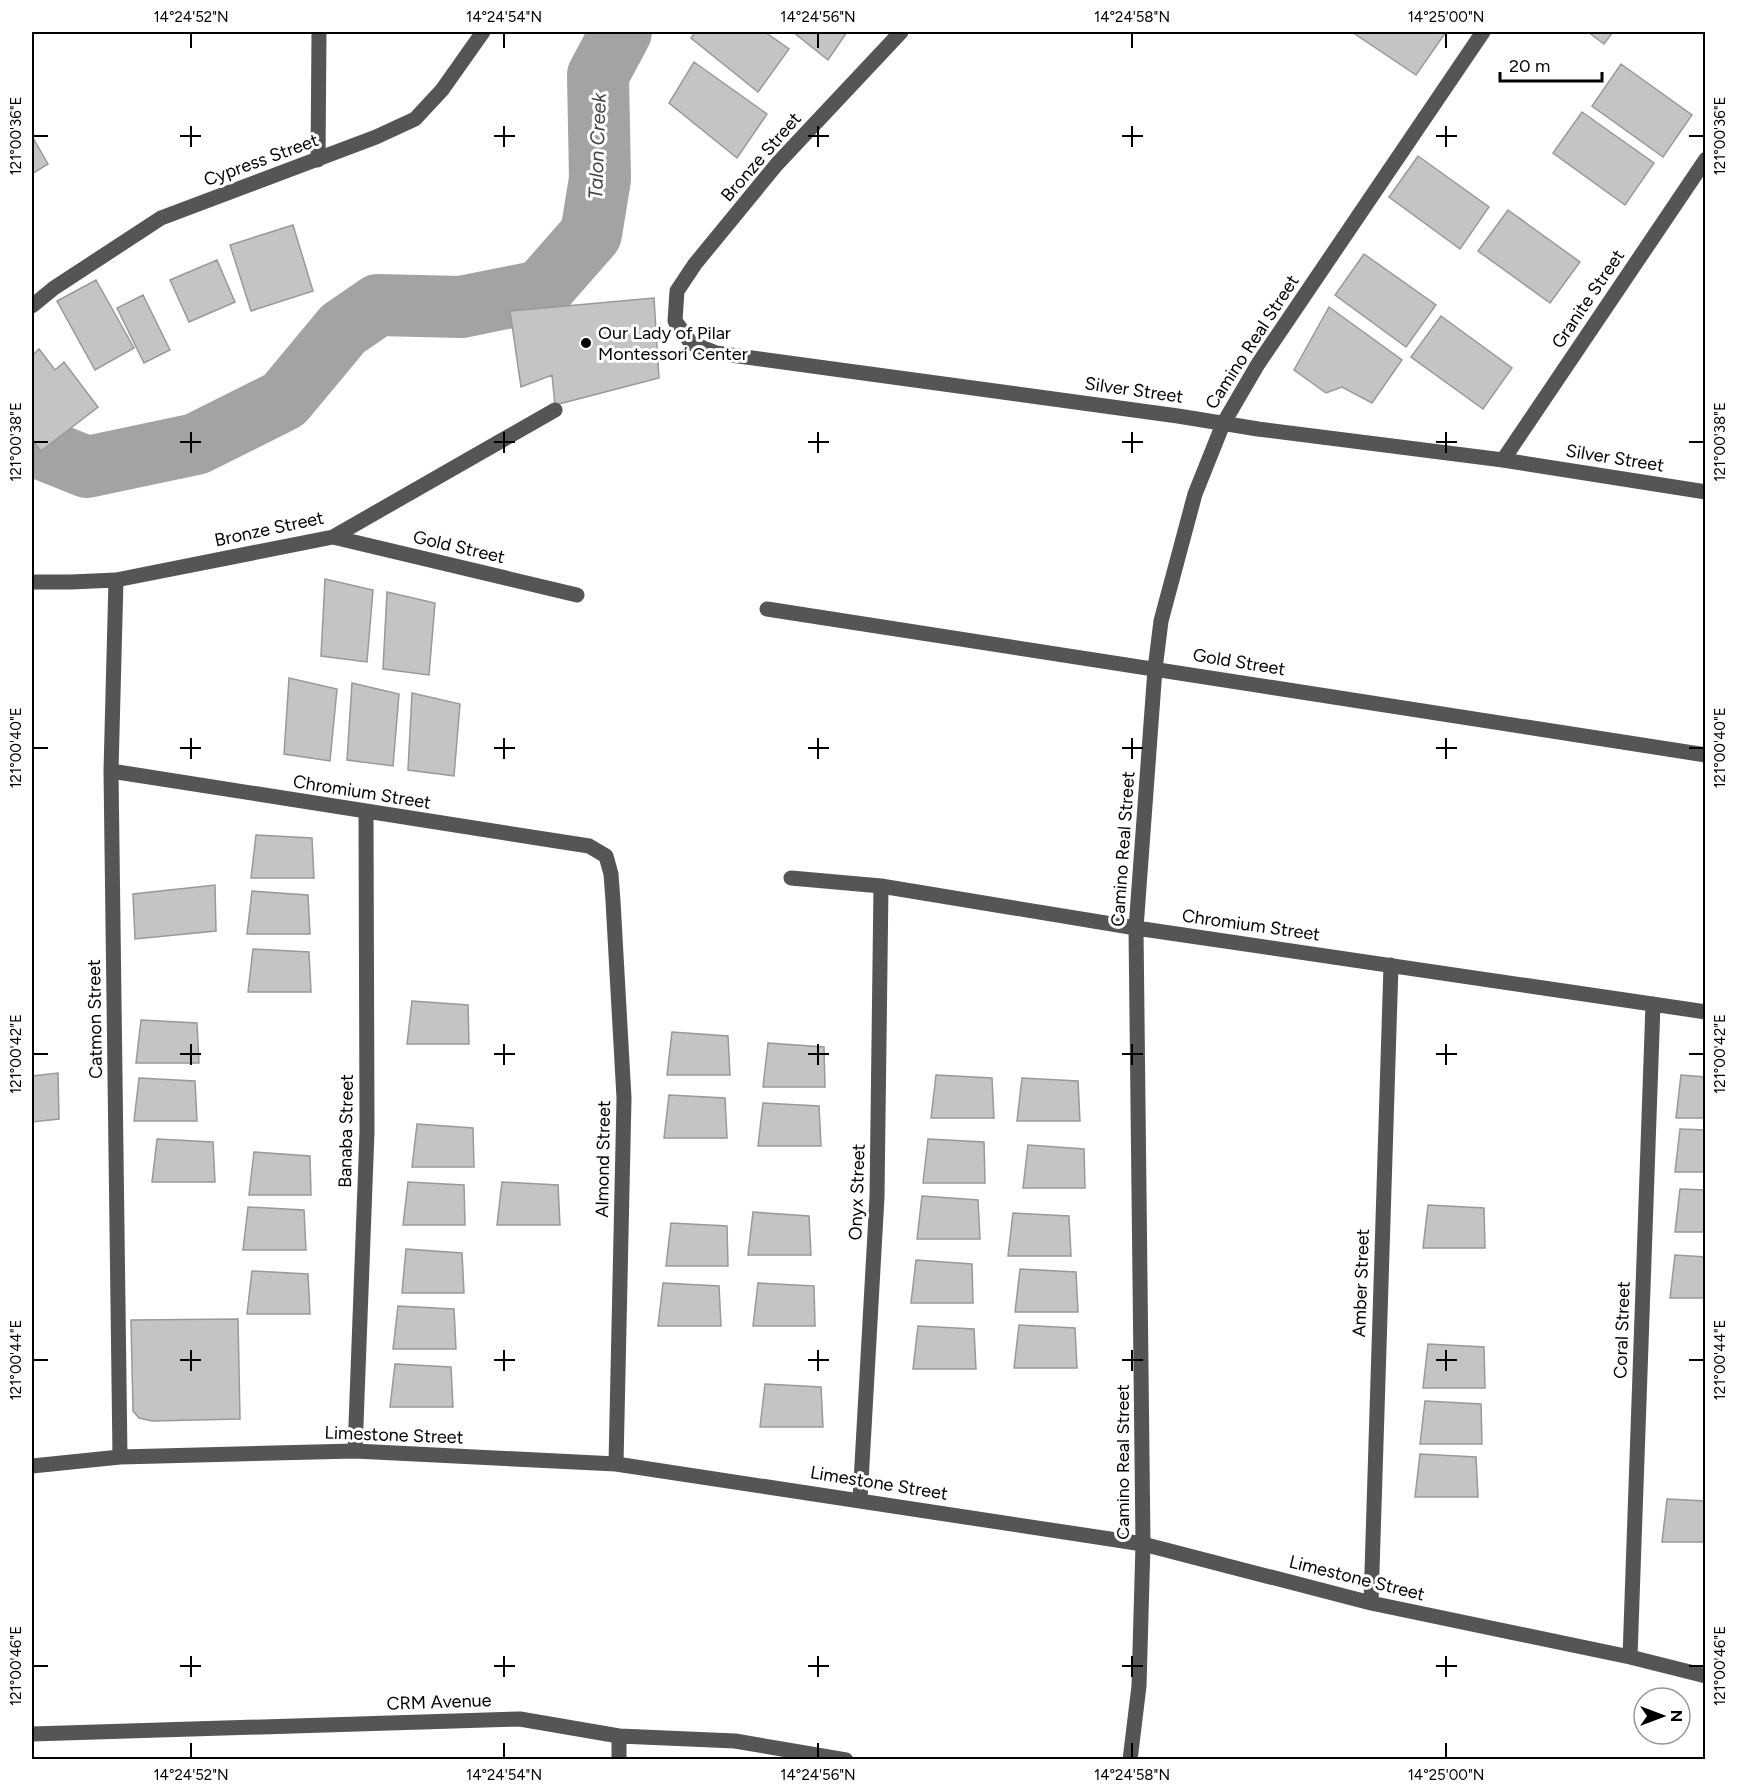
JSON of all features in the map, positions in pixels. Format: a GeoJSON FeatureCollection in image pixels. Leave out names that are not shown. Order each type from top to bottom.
{"type":"FeatureCollection","features":[{"type":"Feature","properties":{"kind":"street"},"geometry":{"type":"LineString","coordinates":[[318,160],[319,32]]}},
{"type":"Feature","properties":{"kind":"street","name":"Cypress Street"},"geometry":{"type":"LineString","coordinates":[[32,306],[54,288],[161,218],[318,160],[415,119],[442,90],[483,32]]}},
{"type":"Feature","properties":{"kind":"street","name":"Bronze Street"},"geometry":{"type":"LineString","coordinates":[[675,321],[677,291],[695,264],[777,164],[901,32]]}},
{"type":"Feature","properties":{"kind":"street","name":"Camino Real Street"},"geometry":{"type":"LineString","coordinates":[[1130,1760],[1139,1686],[1143,1544],[1136,928],[1155,669],[1161,621],[1195,494],[1222,424],[1258,364],[1483,32]]}},
{"type":"Feature","properties":{"kind":"street","name":"Granite Street"},"geometry":{"type":"LineString","coordinates":[[1503,460],[1706,159]]}},
{"type":"Feature","properties":{"kind":"street","name":"Silver Street"},"geometry":{"type":"LineString","coordinates":[[675,321],[691,343],[716,353],[1178,416],[1222,424],[1503,460],[1706,492]]}},
{"type":"Feature","properties":{"kind":"street","name":"Bronze Street"},"geometry":{"type":"LineString","coordinates":[[32,582],[116,580],[333,537],[555,410]]}},
{"type":"Feature","properties":{"kind":"street","name":"Gold Street"},"geometry":{"type":"LineString","coordinates":[[333,537],[577,595]]}},
{"type":"Feature","properties":{"kind":"street","name":"Catmon Street"},"geometry":{"type":"LineString","coordinates":[[116,580],[111,771],[120,1457]]}},
{"type":"Feature","properties":{"kind":"street","name":"Gold Street"},"geometry":{"type":"LineString","coordinates":[[766,609],[1706,755]]}},
{"type":"Feature","properties":{"kind":"street","name":"Chromium Street"},"geometry":{"type":"LineString","coordinates":[[111,771],[366,813],[589,846],[606,856]]}},
{"type":"Feature","properties":{"kind":"street","name":"Banaba Street"},"geometry":{"type":"LineString","coordinates":[[355,1451],[367,1132],[366,813]]}},
{"type":"Feature","properties":{"kind":"street","name":"Almond Street"},"geometry":{"type":"LineString","coordinates":[[606,856],[614,901],[624,1098],[616,1464]]}},
{"type":"Feature","properties":{"kind":"street","name":"Chromium Street"},"geometry":{"type":"LineString","coordinates":[[791,878],[881,886],[1136,928],[1706,1012]]}},
{"type":"Feature","properties":{"kind":"street","name":"Onyx Street"},"geometry":{"type":"LineString","coordinates":[[860,1500],[877,1197],[881,886]]}},
{"type":"Feature","properties":{"kind":"street","name":"Amber Street"},"geometry":{"type":"LineString","coordinates":[[1371,1603],[1391,965]]}},
{"type":"Feature","properties":{"kind":"street","name":"Coral Street"},"geometry":{"type":"LineString","coordinates":[[1630,1657],[1653,1004]]}},
{"type":"Feature","properties":{"kind":"street","name":"Limestone Street"},"geometry":{"type":"LineString","coordinates":[[32,1466],[120,1457],[355,1451],[616,1464],[1143,1544],[1371,1603],[1630,1657],[1706,1676]]}},
{"type":"Feature","properties":{"kind":"street","name":"CRM Avenue"},"geometry":{"type":"LineString","coordinates":[[32,1734],[520,1719],[619,1736],[735,1741],[846,1760]]}},
{"type":"Feature","properties":{"kind":"street"},"geometry":{"type":"LineString","coordinates":[[619,1736],[619,1760]]}},
{"type":"Feature","properties":{"kind":"building"},"geometry":{"type":"Polygon","coordinates":[[[695,32],[765,32],[789,49],[758,92],[691,38],[695,32]]]}},
{"type":"Feature","properties":{"kind":"building"},"geometry":{"type":"Polygon","coordinates":[[[793,32],[847,32],[828,60],[793,32]]]}},
{"type":"Feature","properties":{"kind":"building"},"geometry":{"type":"Polygon","coordinates":[[[1352,32],[1446,32],[1416,75],[1352,32]]]}},
{"type":"Feature","properties":{"kind":"building"},"geometry":{"type":"Polygon","coordinates":[[[1588,32],[1613,32],[1604,44],[1588,32]]]}},
{"type":"Feature","properties":{"kind":"building"},"geometry":{"type":"Polygon","coordinates":[[[694,62],[767,114],[737,158],[669,103],[694,62]]]}},
{"type":"Feature","properties":{"kind":"building"},"geometry":{"type":"Polygon","coordinates":[[[1621,64],[1692,115],[1663,157],[1592,106],[1621,64]]]}},
{"type":"Feature","properties":{"kind":"building"},"geometry":{"type":"Polygon","coordinates":[[[1582,112],[1654,163],[1625,205],[1553,153],[1582,112]]]}},
{"type":"Feature","properties":{"kind":"building"},"geometry":{"type":"Polygon","coordinates":[[[32,136],[48,164],[32,174],[32,136]]]}},
{"type":"Feature","properties":{"kind":"building"},"geometry":{"type":"Polygon","coordinates":[[[1418,156],[1489,207],[1460,249],[1389,197],[1418,156]]]}},
{"type":"Feature","properties":{"kind":"building"},"geometry":{"type":"Polygon","coordinates":[[[1508,210],[1580,262],[1550,303],[1478,251],[1508,210]]]}},
{"type":"Feature","properties":{"kind":"building"},"geometry":{"type":"Polygon","coordinates":[[[293,225],[313,291],[251,311],[230,245],[293,225]]]}},
{"type":"Feature","properties":{"kind":"building"},"geometry":{"type":"Polygon","coordinates":[[[1364,254],[1436,305],[1406,347],[1335,295],[1364,254]]]}},
{"type":"Feature","properties":{"kind":"building"},"geometry":{"type":"Polygon","coordinates":[[[217,260],[235,302],[189,322],[170,280],[217,260]]]}},
{"type":"Feature","properties":{"kind":"building"},"geometry":{"type":"Polygon","coordinates":[[[96,280],[134,348],[95,370],[57,301],[96,280]]]}},
{"type":"Feature","properties":{"kind":"building"},"geometry":{"type":"Polygon","coordinates":[[[143,295],[170,350],[144,363],[117,308],[143,295]]]}},
{"type":"Feature","properties":{"kind":"building","name":"Our Lady of Pilar Montessori Center"},"geometry":{"type":"Polygon","coordinates":[[[654,298],[659,378],[555,405],[552,375],[521,387],[510,311],[654,298]]]}},
{"type":"Feature","properties":{"kind":"building"},"geometry":{"type":"Polygon","coordinates":[[[1329,307],[1402,360],[1372,403],[1342,387],[1326,393],[1294,370],[1329,307]]]}},
{"type":"Feature","properties":{"kind":"building"},"geometry":{"type":"Polygon","coordinates":[[[1441,316],[1512,368],[1483,409],[1411,357],[1441,316]]]}},
{"type":"Feature","properties":{"kind":"building"},"geometry":{"type":"Polygon","coordinates":[[[39,349],[55,370],[64,362],[98,407],[41,451],[32,439],[32,356],[39,349]]]}},
{"type":"Feature","properties":{"kind":"building"},"geometry":{"type":"Polygon","coordinates":[[[325,579],[373,590],[367,662],[321,656],[325,579]]]}},
{"type":"Feature","properties":{"kind":"building"},"geometry":{"type":"Polygon","coordinates":[[[387,592],[435,603],[429,675],[383,669],[387,592]]]}},
{"type":"Feature","properties":{"kind":"building"},"geometry":{"type":"Polygon","coordinates":[[[289,678],[337,689],[330,761],[284,754],[289,678]]]}},
{"type":"Feature","properties":{"kind":"building"},"geometry":{"type":"Polygon","coordinates":[[[352,683],[399,694],[393,766],[347,760],[352,683]]]}},
{"type":"Feature","properties":{"kind":"building"},"geometry":{"type":"Polygon","coordinates":[[[412,693],[460,704],[454,776],[408,770],[412,693]]]}},
{"type":"Feature","properties":{"kind":"building"},"geometry":{"type":"Polygon","coordinates":[[[256,835],[312,838],[314,878],[251,878],[256,835]]]}},
{"type":"Feature","properties":{"kind":"building"},"geometry":{"type":"Polygon","coordinates":[[[215,885],[216,931],[135,939],[133,894],[215,885]]]}},
{"type":"Feature","properties":{"kind":"building"},"geometry":{"type":"Polygon","coordinates":[[[252,891],[308,895],[310,934],[247,934],[252,891]]]}},
{"type":"Feature","properties":{"kind":"building"},"geometry":{"type":"Polygon","coordinates":[[[253,949],[309,952],[311,992],[248,992],[253,949]]]}},
{"type":"Feature","properties":{"kind":"building"},"geometry":{"type":"Polygon","coordinates":[[[412,1001],[468,1005],[469,1044],[407,1044],[412,1001]]]}},
{"type":"Feature","properties":{"kind":"building"},"geometry":{"type":"Polygon","coordinates":[[[141,1020],[197,1023],[199,1063],[136,1063],[141,1020]]]}},
{"type":"Feature","properties":{"kind":"building"},"geometry":{"type":"Polygon","coordinates":[[[672,1032],[728,1036],[730,1075],[667,1075],[672,1032]]]}},
{"type":"Feature","properties":{"kind":"building"},"geometry":{"type":"Polygon","coordinates":[[[768,1043],[824,1047],[825,1087],[763,1087],[768,1043]]]}},
{"type":"Feature","properties":{"kind":"building"},"geometry":{"type":"Polygon","coordinates":[[[58,1073],[59,1119],[32,1122],[32,1076],[58,1073]]]}},
{"type":"Feature","properties":{"kind":"building"},"geometry":{"type":"Polygon","coordinates":[[[936,1075],[992,1078],[994,1118],[931,1118],[936,1075]]]}},
{"type":"Feature","properties":{"kind":"building"},"geometry":{"type":"Polygon","coordinates":[[[1681,1075],[1706,1077],[1706,1118],[1676,1118],[1681,1075]]]}},
{"type":"Feature","properties":{"kind":"building"},"geometry":{"type":"Polygon","coordinates":[[[139,1078],[195,1081],[197,1121],[134,1121],[139,1078]]]}},
{"type":"Feature","properties":{"kind":"building"},"geometry":{"type":"Polygon","coordinates":[[[1022,1078],[1078,1081],[1080,1121],[1017,1121],[1022,1078]]]}},
{"type":"Feature","properties":{"kind":"building"},"geometry":{"type":"Polygon","coordinates":[[[669,1095],[725,1098],[727,1138],[664,1138],[669,1095]]]}},
{"type":"Feature","properties":{"kind":"building"},"geometry":{"type":"Polygon","coordinates":[[[763,1103],[819,1106],[821,1146],[758,1146],[763,1103]]]}},
{"type":"Feature","properties":{"kind":"building"},"geometry":{"type":"Polygon","coordinates":[[[417,1124],[473,1128],[474,1167],[412,1167],[417,1124]]]}},
{"type":"Feature","properties":{"kind":"building"},"geometry":{"type":"Polygon","coordinates":[[[1680,1129],[1706,1130],[1706,1172],[1675,1172],[1680,1129]]]}},
{"type":"Feature","properties":{"kind":"building"},"geometry":{"type":"Polygon","coordinates":[[[157,1139],[213,1142],[215,1182],[152,1182],[157,1139]]]}},
{"type":"Feature","properties":{"kind":"building"},"geometry":{"type":"Polygon","coordinates":[[[928,1139],[984,1142],[985,1183],[923,1183],[928,1139]]]}},
{"type":"Feature","properties":{"kind":"building"},"geometry":{"type":"Polygon","coordinates":[[[1028,1145],[1084,1149],[1085,1188],[1023,1188],[1028,1145]]]}},
{"type":"Feature","properties":{"kind":"building"},"geometry":{"type":"Polygon","coordinates":[[[254,1152],[310,1156],[311,1195],[249,1195],[254,1152]]]}},
{"type":"Feature","properties":{"kind":"building"},"geometry":{"type":"Polygon","coordinates":[[[408,1182],[464,1185],[465,1225],[403,1225],[408,1182]]]}},
{"type":"Feature","properties":{"kind":"building"},"geometry":{"type":"Polygon","coordinates":[[[502,1182],[558,1185],[560,1225],[497,1225],[502,1182]]]}},
{"type":"Feature","properties":{"kind":"building"},"geometry":{"type":"Polygon","coordinates":[[[1680,1189],[1706,1190],[1706,1232],[1675,1232],[1680,1189]]]}},
{"type":"Feature","properties":{"kind":"building"},"geometry":{"type":"Polygon","coordinates":[[[922,1196],[978,1200],[980,1239],[917,1239],[922,1196]]]}},
{"type":"Feature","properties":{"kind":"building"},"geometry":{"type":"Polygon","coordinates":[[[1428,1205],[1484,1208],[1485,1248],[1423,1248],[1428,1205]]]}},
{"type":"Feature","properties":{"kind":"building"},"geometry":{"type":"Polygon","coordinates":[[[248,1207],[304,1210],[306,1250],[243,1250],[248,1207]]]}},
{"type":"Feature","properties":{"kind":"building"},"geometry":{"type":"Polygon","coordinates":[[[753,1212],[809,1216],[811,1255],[748,1255],[753,1212]]]}},
{"type":"Feature","properties":{"kind":"building"},"geometry":{"type":"Polygon","coordinates":[[[1013,1213],[1069,1216],[1071,1256],[1008,1256],[1013,1213]]]}},
{"type":"Feature","properties":{"kind":"building"},"geometry":{"type":"Polygon","coordinates":[[[671,1223],[727,1226],[728,1266],[666,1266],[671,1223]]]}},
{"type":"Feature","properties":{"kind":"building"},"geometry":{"type":"Polygon","coordinates":[[[406,1249],[462,1253],[464,1293],[402,1293],[406,1249]]]}},
{"type":"Feature","properties":{"kind":"building"},"geometry":{"type":"Polygon","coordinates":[[[1675,1255],[1706,1257],[1706,1298],[1670,1298],[1675,1255]]]}},
{"type":"Feature","properties":{"kind":"building"},"geometry":{"type":"Polygon","coordinates":[[[916,1260],[972,1264],[973,1303],[911,1303],[916,1260]]]}},
{"type":"Feature","properties":{"kind":"building"},"geometry":{"type":"Polygon","coordinates":[[[1020,1269],[1076,1272],[1078,1312],[1015,1312],[1020,1269]]]}},
{"type":"Feature","properties":{"kind":"building"},"geometry":{"type":"Polygon","coordinates":[[[252,1271],[308,1274],[310,1314],[247,1314],[252,1271]]]}},
{"type":"Feature","properties":{"kind":"building"},"geometry":{"type":"Polygon","coordinates":[[[663,1283],[719,1286],[721,1326],[658,1326],[663,1283]]]}},
{"type":"Feature","properties":{"kind":"building"},"geometry":{"type":"Polygon","coordinates":[[[758,1283],[814,1286],[815,1326],[753,1326],[758,1283]]]}},
{"type":"Feature","properties":{"kind":"building"},"geometry":{"type":"Polygon","coordinates":[[[398,1306],[454,1309],[456,1349],[393,1349],[398,1306]]]}},
{"type":"Feature","properties":{"kind":"building"},"geometry":{"type":"Polygon","coordinates":[[[238,1319],[240,1419],[152,1421],[139,1418],[133,1411],[131,1320],[238,1319]]]}},
{"type":"Feature","properties":{"kind":"building"},"geometry":{"type":"Polygon","coordinates":[[[1019,1325],[1075,1328],[1077,1368],[1014,1368],[1019,1325]]]}},
{"type":"Feature","properties":{"kind":"building"},"geometry":{"type":"Polygon","coordinates":[[[918,1326],[974,1329],[976,1369],[913,1369],[918,1326]]]}},
{"type":"Feature","properties":{"kind":"building"},"geometry":{"type":"Polygon","coordinates":[[[1428,1344],[1484,1347],[1485,1388],[1423,1388],[1428,1344]]]}},
{"type":"Feature","properties":{"kind":"building"},"geometry":{"type":"Polygon","coordinates":[[[395,1364],[451,1367],[453,1407],[390,1407],[395,1364]]]}},
{"type":"Feature","properties":{"kind":"building"},"geometry":{"type":"Polygon","coordinates":[[[765,1384],[821,1387],[823,1427],[760,1427],[765,1384]]]}},
{"type":"Feature","properties":{"kind":"building"},"geometry":{"type":"Polygon","coordinates":[[[1425,1401],[1481,1404],[1482,1444],[1420,1444],[1425,1401]]]}},
{"type":"Feature","properties":{"kind":"building"},"geometry":{"type":"Polygon","coordinates":[[[1420,1454],[1476,1457],[1478,1497],[1415,1497],[1420,1454]]]}},
{"type":"Feature","properties":{"kind":"building"},"geometry":{"type":"Polygon","coordinates":[[[1667,1499],[1706,1501],[1706,1542],[1662,1542],[1667,1499]]]}},
{"type":"Feature","properties":{"kind":"waterway","name":"Talon Creek"},"geometry":{"type":"LineString","coordinates":[[32,445],[87,467],[196,444],[284,400],[343,329],[378,305],[461,307],[541,291],[591,234],[600,179],[598,75],[621,32]]}},
{"type":"Feature","properties":{"kind":"place","name":"Our Lady of Pilar Montessori Center"},"geometry":{"type":"Point","coordinates":[586,343]}}]}
